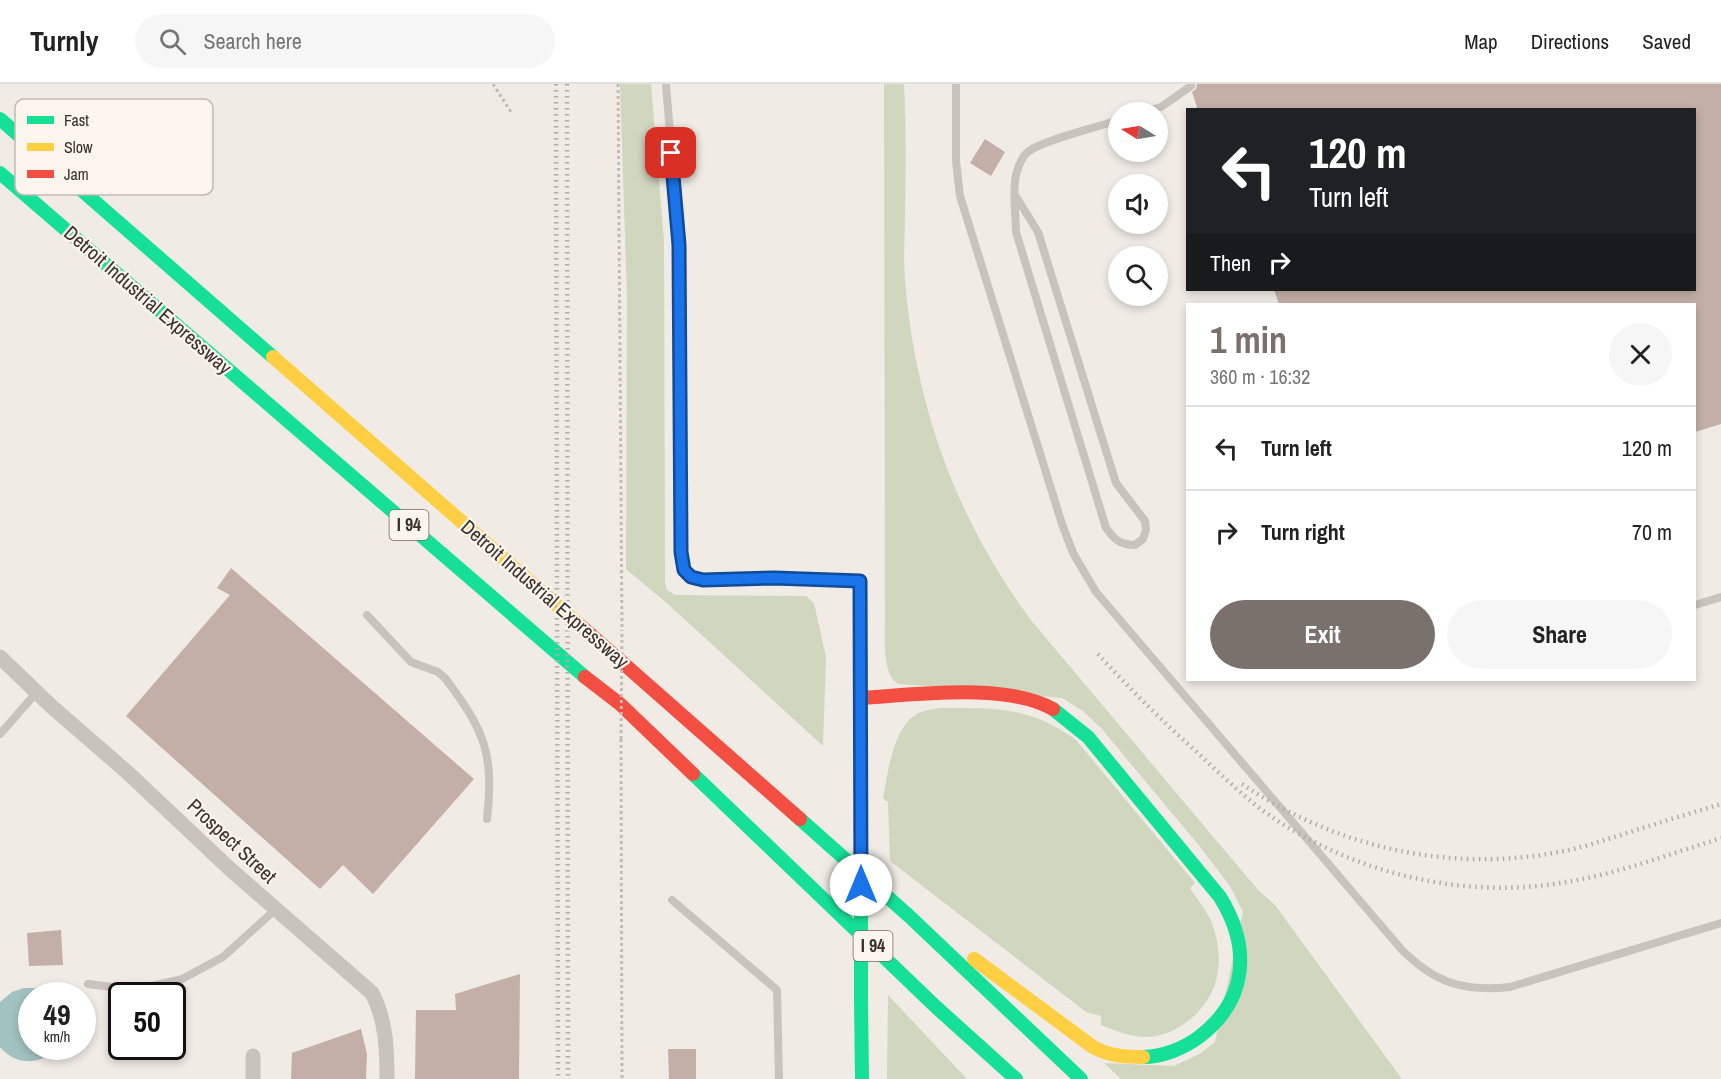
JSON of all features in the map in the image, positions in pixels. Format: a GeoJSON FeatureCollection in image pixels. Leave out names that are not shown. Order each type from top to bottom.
{"type":"FeatureCollection","features":[{"type":"Feature","properties":{"kind":"main road","name":"Detroit Industrial Expressway"},"geometry":{"type":"LineString","coordinates":[[0,118],[15,131]]}},
{"type":"Feature","properties":{"kind":"main road","name":"Detroit Industrial Expressway"},"geometry":{"type":"LineString","coordinates":[[0,172],[15,185]]}},
{"type":"Feature","properties":{"kind":"main road","name":"Detroit Industrial Expressway"},"geometry":{"type":"LineString","coordinates":[[27,195],[554,651],[620,704],[936,1006],[1016,1079]]}},
{"type":"Feature","properties":{"kind":"main road","name":"Detroit Industrial Expressway"},"geometry":{"type":"LineString","coordinates":[[88,195],[909,916],[1081,1079]]}},
{"type":"Feature","properties":{"kind":"main road"},"geometry":{"type":"LineString","coordinates":[[860,581],[862,1079]]}},
{"type":"Feature","properties":{"kind":"main road"},"geometry":{"type":"LineString","coordinates":[[860,698],[999,695],[1045,705],[1065,718],[1088,737],[1220,897],[1234,921],[1240,944],[1241,967],[1236,989],[1226,1010],[1212,1028],[1193,1043],[1171,1053],[1153,1057],[1119,1057],[1101,1052],[1011,983],[909,916]]}},
{"type":"Feature","properties":{"kind":"main road"},"geometry":{"type":"LineString","coordinates":[[936,1006],[975,1061]]}},
{"type":"Feature","properties":{"kind":"street","name":"Prospect Street"},"geometry":{"type":"LineString","coordinates":[[0,657],[231,870],[372,993],[382,1016],[387,1049],[387,1079]]}},
{"type":"Feature","properties":{"kind":"street"},"geometry":{"type":"LineString","coordinates":[[253,1056],[253,1079]]}},
{"type":"Feature","properties":{"kind":"lane"},"geometry":{"type":"LineString","coordinates":[[666,84],[679,245],[681,552],[684,570],[691,577],[703,580],[774,578],[860,581]]}},
{"type":"Feature","properties":{"kind":"lane"},"geometry":{"type":"LineString","coordinates":[[956,84],[956,160],[960,196],[1062,524],[1085,577],[1402,950],[1432,976],[1452,984],[1486,990],[1510,987],[1721,923]]}},
{"type":"Feature","properties":{"kind":"lane"},"geometry":{"type":"LineString","coordinates":[[1168,102],[1191,86]]}},
{"type":"Feature","properties":{"kind":"lane"},"geometry":{"type":"LineString","coordinates":[[1016,195],[1038,232],[1116,483],[1144,521],[1146,530],[1143,539],[1135,545],[1125,545],[1115,540],[1106,528],[1016,232],[1016,195],[1018,170],[1029,151],[1108,124]]}},
{"type":"Feature","properties":{"kind":"lane"},"geometry":{"type":"LineString","coordinates":[[1696,605],[1721,597]]}},
{"type":"Feature","properties":{"kind":"lane"},"geometry":{"type":"LineString","coordinates":[[367,615],[411,662],[438,672],[445,678],[477,726],[486,746],[490,766],[487,819]]}},
{"type":"Feature","properties":{"kind":"lane"},"geometry":{"type":"LineString","coordinates":[[0,734],[37,692]]}},
{"type":"Feature","properties":{"kind":"lane"},"geometry":{"type":"LineString","coordinates":[[672,900],[777,990],[779,1079]]}},
{"type":"Feature","properties":{"kind":"lane"},"geometry":{"type":"LineString","coordinates":[[96,985],[135,990],[182,979],[223,957],[276,909]]}},
{"type":"Feature","properties":{"kind":"path"},"geometry":{"type":"LineString","coordinates":[[493,84],[511,112]]}},
{"type":"Feature","properties":{"kind":"path"},"geometry":{"type":"LineString","coordinates":[[618,84],[622,631],[622,1079]]}},
{"type":"Feature","properties":{"kind":"green space"},"geometry":{"type":"Polygon","coordinates":[[[620,84],[651,84],[664,241],[665,583],[667,590],[675,595],[806,596],[814,603],[826,657],[823,746],[669,605],[626,569],[627,297],[620,84]]]}},
{"type":"Feature","properties":{"kind":"green space"},"geometry":{"type":"Polygon","coordinates":[[[884,84],[904,84],[906,148],[904,272],[910,327],[919,372],[944,459],[960,500],[980,540],[1030,619],[1258,890],[1275,905],[1402,1079],[1121,1079],[1104,1063],[1174,1066],[1201,1053],[1215,1042],[1243,912],[1230,886],[1101,728],[1083,711],[1062,698],[899,684],[890,673],[887,665],[885,638],[884,84]]]}},
{"type":"Feature","properties":{"kind":"green space"},"geometry":{"type":"Polygon","coordinates":[[[940,708],[1011,711],[1043,721],[1076,740],[1195,883],[1190,888],[1212,923],[1219,966],[1212,992],[1205,1004],[1184,1024],[1165,1033],[1145,1037],[1128,1035],[1101,1025],[1101,1016],[1086,1012],[890,861],[888,802],[883,798],[893,750],[898,737],[912,718],[921,712],[940,708]]]}},
{"type":"Feature","properties":{"kind":"green space"},"geometry":{"type":"Polygon","coordinates":[[[888,995],[967,1079],[887,1079],[888,995]]]}},
{"type":"Feature","properties":{"kind":"water"},"geometry":{"type":"Polygon","coordinates":[[[18,990],[18,1060],[0,1047],[0,1002],[18,990]]]}},
{"type":"Feature","properties":{"kind":"building"},"geometry":{"type":"Polygon","coordinates":[[[1197,84],[1721,84],[1721,424],[1696,432],[1696,303],[1279,303],[1274,291],[1696,291],[1696,108],[1197,108],[1192,92],[1196,89],[1197,84]]]}},
{"type":"Feature","properties":{"kind":"building"},"geometry":{"type":"Polygon","coordinates":[[[985,139],[1005,152],[991,176],[970,163],[985,139]]]}},
{"type":"Feature","properties":{"kind":"building"},"geometry":{"type":"Polygon","coordinates":[[[231,568],[474,779],[373,894],[343,865],[320,889],[126,716],[230,595],[217,588],[231,568]]]}},
{"type":"Feature","properties":{"kind":"building"},"geometry":{"type":"Polygon","coordinates":[[[61,930],[63,965],[29,966],[27,933],[61,930]]]}},
{"type":"Feature","properties":{"kind":"building"},"geometry":{"type":"Polygon","coordinates":[[[520,974],[519,1079],[415,1079],[416,1010],[456,1010],[455,994],[520,974]]]}},
{"type":"Feature","properties":{"kind":"building"},"geometry":{"type":"Polygon","coordinates":[[[361,1029],[367,1054],[366,1079],[291,1079],[292,1053],[361,1029]]]}},
{"type":"Feature","properties":{"kind":"building"},"geometry":{"type":"Polygon","coordinates":[[[668,1049],[696,1049],[696,1079],[669,1079],[668,1049]]]}},
{"type":"Feature","properties":{"kind":"railway"},"geometry":{"type":"LineString","coordinates":[[556,84],[558,1079]]}},
{"type":"Feature","properties":{"kind":"railway"},"geometry":{"type":"LineString","coordinates":[[567,84],[568,1079]]}},
{"type":"Feature","properties":{"kind":"railway"},"geometry":{"type":"LineString","coordinates":[[1098,654],[1134,693],[1248,799],[1297,833],[1364,864],[1436,882],[1473,887],[1509,888],[1568,882],[1613,872],[1721,838]]}},
{"type":"Feature","properties":{"kind":"railway"},"geometry":{"type":"LineString","coordinates":[[1242,784],[1317,825],[1356,839],[1397,850],[1438,857],[1480,859],[1522,857],[1571,849],[1721,804]]}},
{"type":"Feature","properties":{"kind":"traffic: fast"},"geometry":{"type":"LineString","coordinates":[[0,119],[15,132]]}},
{"type":"Feature","properties":{"kind":"traffic: fast"},"geometry":{"type":"LineString","coordinates":[[0,173],[15,186]]}},
{"type":"Feature","properties":{"kind":"traffic: fast"},"geometry":{"type":"LineString","coordinates":[[26,195],[585,677]]}},
{"type":"Feature","properties":{"kind":"traffic: fast"},"geometry":{"type":"LineString","coordinates":[[87,195],[273,357]]}},
{"type":"Feature","properties":{"kind":"traffic: fast"},"geometry":{"type":"LineString","coordinates":[[1053,709],[1088,737],[1220,897],[1237,935],[1240,972],[1227,1007],[1215,1022],[1187,1045],[1166,1054],[1143,1057]]}},
{"type":"Feature","properties":{"kind":"traffic: fast"},"geometry":{"type":"LineString","coordinates":[[693,774],[936,1007],[1016,1079]]}},
{"type":"Feature","properties":{"kind":"traffic: fast"},"geometry":{"type":"LineString","coordinates":[[861,792],[861,1001]]}},
{"type":"Feature","properties":{"kind":"traffic: fast"},"geometry":{"type":"LineString","coordinates":[[800,819],[909,916],[1081,1079]]}},
{"type":"Feature","properties":{"kind":"traffic: fast"},"geometry":{"type":"LineString","coordinates":[[861,1001],[862,1079]]}},
{"type":"Feature","properties":{"kind":"traffic: slow"},"geometry":{"type":"LineString","coordinates":[[273,357],[582,627]]}},
{"type":"Feature","properties":{"kind":"traffic: slow"},"geometry":{"type":"LineString","coordinates":[[860,581],[861,792]]}},
{"type":"Feature","properties":{"kind":"traffic: slow"},"geometry":{"type":"LineString","coordinates":[[974,959],[1093,1047],[1118,1055],[1143,1057]]}},
{"type":"Feature","properties":{"kind":"traffic: jam"},"geometry":{"type":"LineString","coordinates":[[582,627],[800,819]]}},
{"type":"Feature","properties":{"kind":"traffic: jam"},"geometry":{"type":"LineString","coordinates":[[585,677],[620,704],[693,774]]}},
{"type":"Feature","properties":{"kind":"traffic: jam"},"geometry":{"type":"LineString","coordinates":[[860,698],[932,693],[985,693],[1010,695],[1053,709]]}},
{"type":"Feature","properties":{"kind":"route"},"geometry":{"type":"LineString","coordinates":[[671,153],[679,245],[681,552],[684,570],[691,577],[703,580],[774,578],[860,581],[861,885]]}}]}
